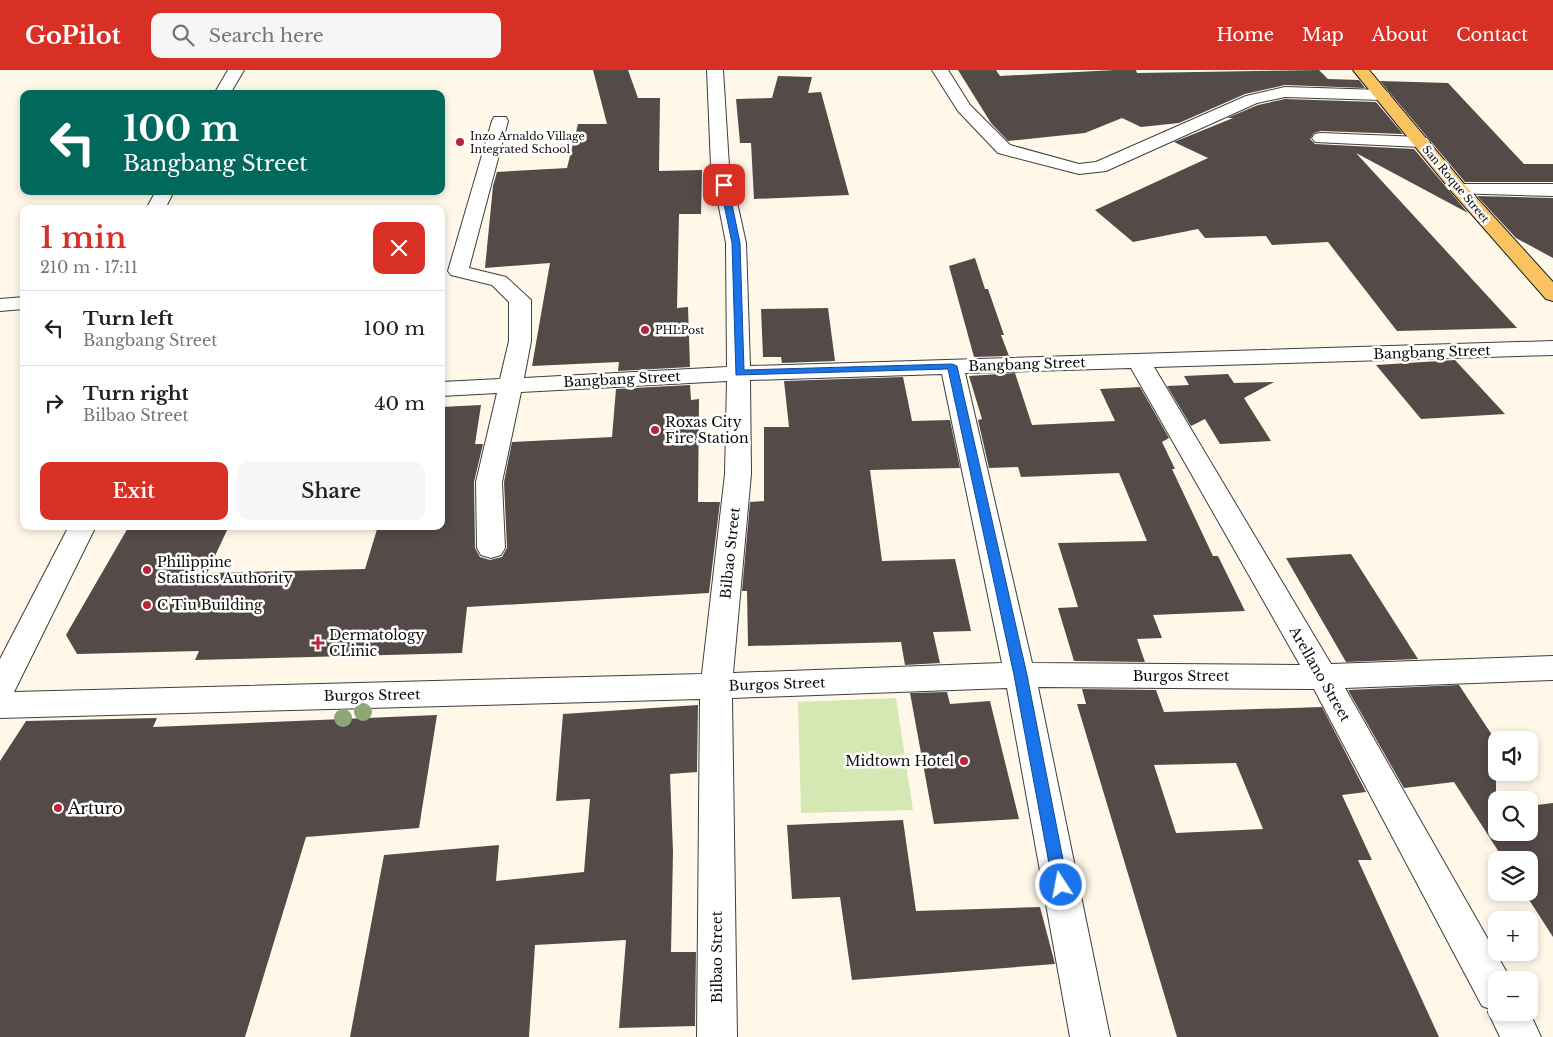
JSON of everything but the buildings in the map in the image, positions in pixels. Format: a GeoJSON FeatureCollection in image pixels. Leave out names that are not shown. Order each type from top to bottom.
{"type":"FeatureCollection","features":[{"type":"Feature","properties":{"kind":"main road","name":"San Roque Street"},"geometry":{"type":"LineString","coordinates":[[1361,70],[1459,189],[1553,295]]}},
{"type":"Feature","properties":{"kind":"street"},"geometry":{"type":"LineString","coordinates":[[224,90],[236,70]]}},
{"type":"Feature","properties":{"kind":"street","name":"Bilbao Street"},"geometry":{"type":"LineString","coordinates":[[715,70],[720,166],[736,243],[739,373],[738,474],[716,686],[717,1037]]}},
{"type":"Feature","properties":{"kind":"street"},"geometry":{"type":"LineString","coordinates":[[940,70],[964,108],[1004,149],[1079,169],[1100,167],[1252,99],[1285,92],[1382,95]]}},
{"type":"Feature","properties":{"kind":"street"},"geometry":{"type":"LineString","coordinates":[[491,548],[489,482],[520,341],[520,300],[499,281],[458,271],[500,121]]}},
{"type":"Feature","properties":{"kind":"street"},"geometry":{"type":"LineString","coordinates":[[1321,138],[1421,142]]}},
{"type":"Feature","properties":{"kind":"street"},"geometry":{"type":"LineString","coordinates":[[1459,189],[1553,190]]}},
{"type":"Feature","properties":{"kind":"street"},"geometry":{"type":"LineString","coordinates":[[0,305],[20,303]]}},
{"type":"Feature","properties":{"kind":"street","name":"Bangbang Street"},"geometry":{"type":"LineString","coordinates":[[445,389],[739,373],[1553,348]]}},
{"type":"Feature","properties":{"kind":"street","name":"Arellano Street"},"geometry":{"type":"LineString","coordinates":[[1138,360],[1323,677],[1488,977]]}},
{"type":"Feature","properties":{"kind":"street"},"geometry":{"type":"LineString","coordinates":[[952,366],[1020,675],[1090,1037]]}},
{"type":"Feature","properties":{"kind":"street"},"geometry":{"type":"LineString","coordinates":[[0,689],[81,530]]}},
{"type":"Feature","properties":{"kind":"street","name":"Burgos Street"},"geometry":{"type":"LineString","coordinates":[[0,705],[716,686],[1020,675],[1323,677],[1553,668]]}},
{"type":"Feature","properties":{"kind":"street"},"geometry":{"type":"LineString","coordinates":[[1513,1021],[1521,1037]]}},
{"type":"Feature","properties":{"kind":"green space"},"geometry":{"type":"Polygon","coordinates":[[[896,698],[913,810],[801,813],[798,702],[896,698]]]}},
{"type":"Feature","properties":{"kind":"place","name":"Inzo Arnaldo Village Integrated School"},"geometry":{"type":"Point","coordinates":[460,142]}},
{"type":"Feature","properties":{"kind":"place","name":"PHLPost"},"geometry":{"type":"Point","coordinates":[645,330]}},
{"type":"Feature","properties":{"kind":"place","name":"Roxas City Fire Station"},"geometry":{"type":"Point","coordinates":[655,430]}},
{"type":"Feature","properties":{"kind":"place","name":"Philippine Statistics Authority"},"geometry":{"type":"Point","coordinates":[147,570]}},
{"type":"Feature","properties":{"kind":"place","name":"C Tiu Building"},"geometry":{"type":"Point","coordinates":[147,605]}},
{"type":"Feature","properties":{"kind":"place","name":"Dermatology CLinic"},"geometry":{"type":"Point","coordinates":[318,643]}},
{"type":"Feature","properties":{"kind":"place","name":"Midtown Hotel"},"geometry":{"type":"Point","coordinates":[964,761]}},
{"type":"Feature","properties":{"kind":"place","name":"Arturo"},"geometry":{"type":"Point","coordinates":[58,808]}},
{"type":"Feature","properties":{"kind":"route"},"geometry":{"type":"LineString","coordinates":[[724,185],[736,243],[739,373],[952,366],[1020,675],[1061,885]]}}]}
